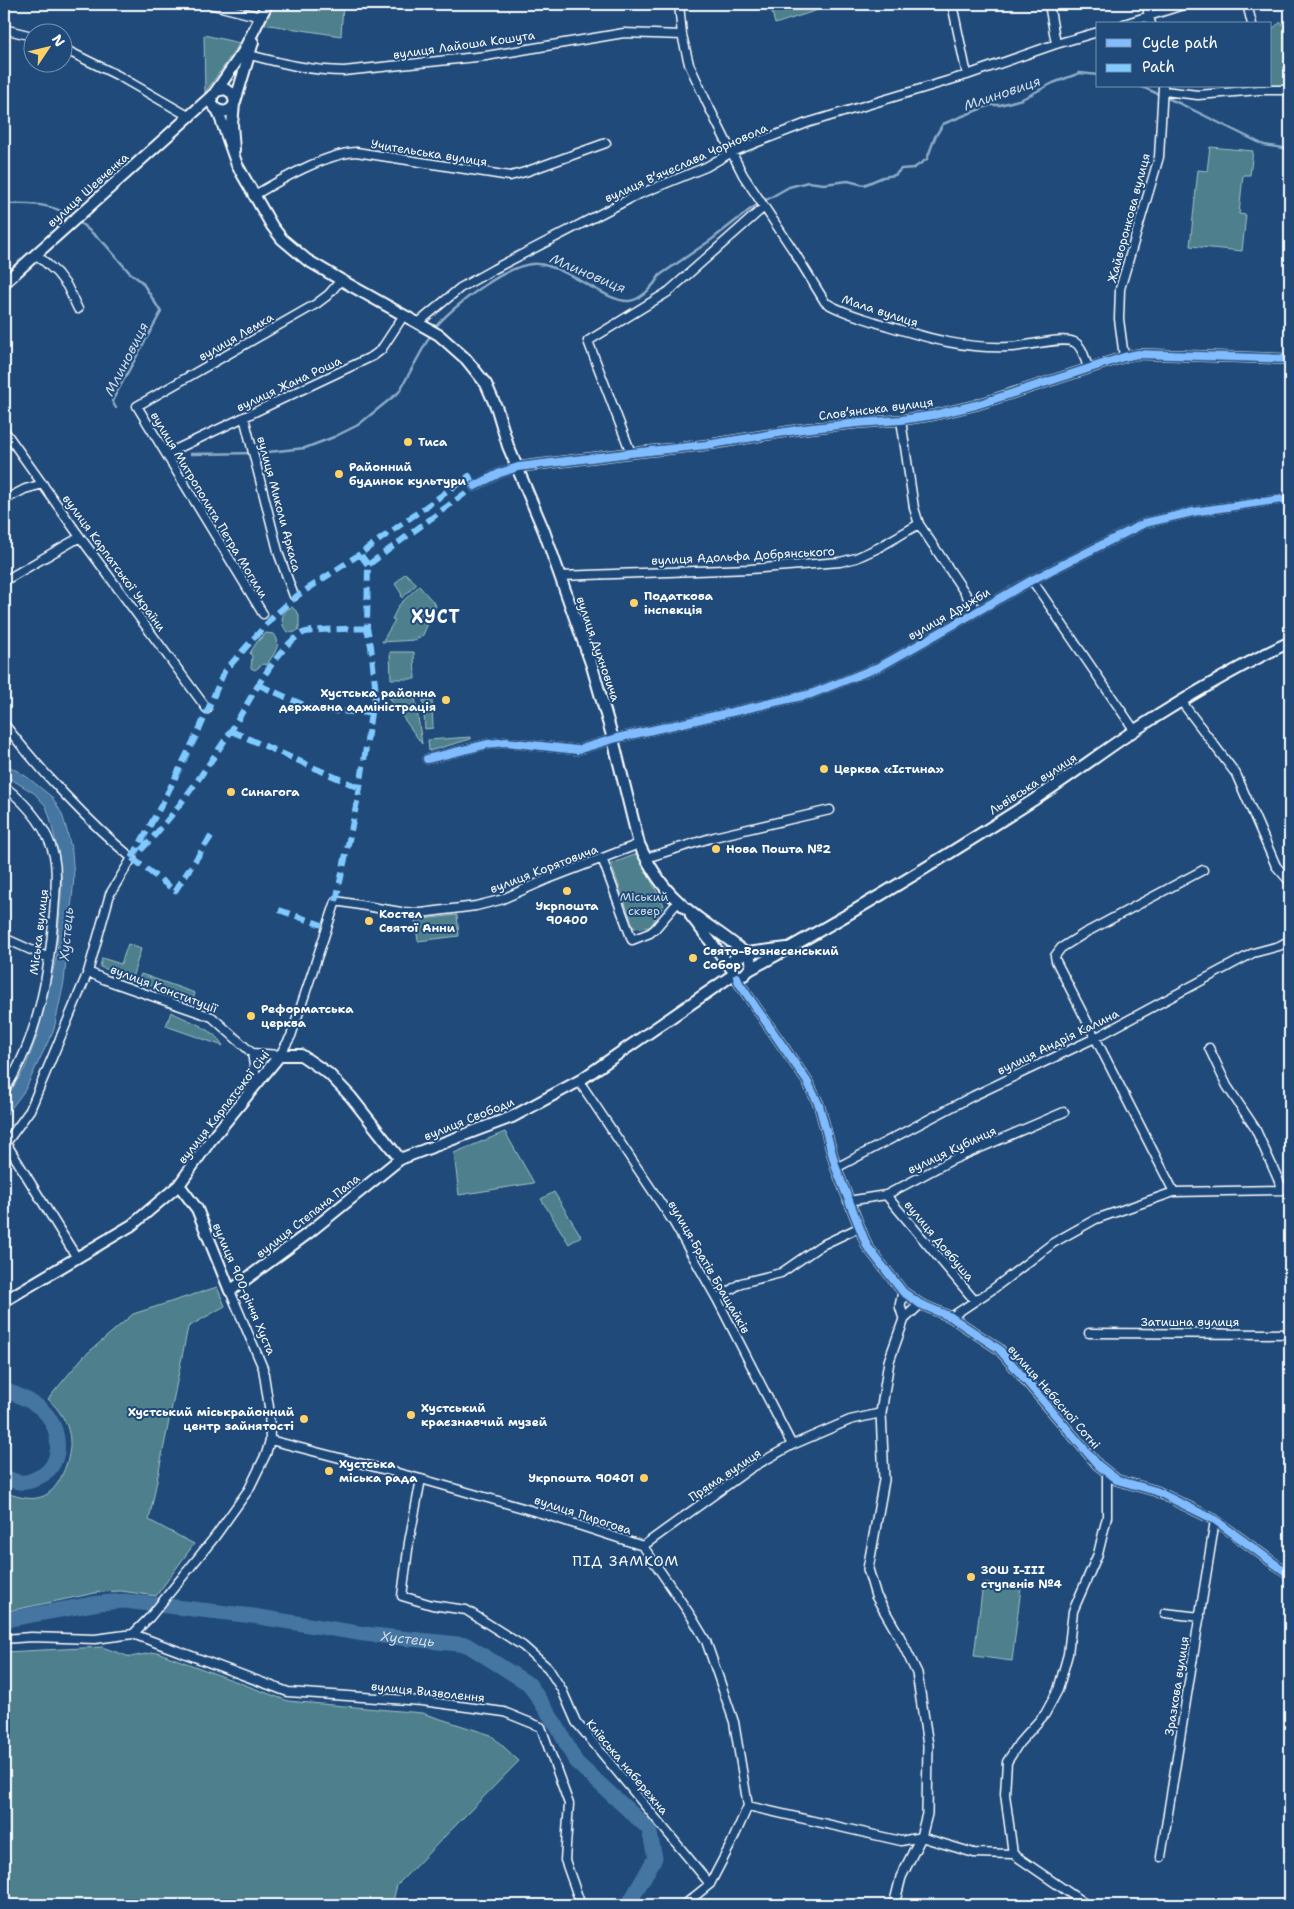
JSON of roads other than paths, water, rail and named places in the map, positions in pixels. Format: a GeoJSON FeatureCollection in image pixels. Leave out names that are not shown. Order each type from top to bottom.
{"type":"FeatureCollection","features":[{"type":"Feature","properties":{"kind":"main road"},"geometry":{"type":"LineString","coordinates":[[236,165],[232,124],[235,103],[260,20],[267,4]]}},
{"type":"Feature","properties":{"kind":"main road","name":"вулиця Шевченка"},"geometry":{"type":"LineString","coordinates":[[4,283],[190,117],[215,92],[243,52],[260,20]]}},
{"type":"Feature","properties":{"kind":"main road"},"geometry":{"type":"LineString","coordinates":[[235,103],[232,93],[222,89],[215,92],[212,104],[217,110],[236,165],[253,196],[282,239],[307,260],[429,328],[466,359],[486,384],[492,395],[506,439],[518,467]]}},
{"type":"Feature","properties":{"kind":"main road"},"geometry":{"type":"LineString","coordinates":[[217,110],[228,111],[235,103]]}},
{"type":"Feature","properties":{"kind":"main road","name":"вулиця Шевченка"},"geometry":{"type":"LineString","coordinates":[[190,117],[204,111],[217,110]]}},
{"type":"Feature","properties":{"kind":"main road","name":"вулиця Духновича"},"geometry":{"type":"LineString","coordinates":[[518,467],[592,666],[614,739],[639,844],[653,872],[681,904]]}},
{"type":"Feature","properties":{"kind":"main road","name":"Львівська вулиця"},"geometry":{"type":"LineString","coordinates":[[749,970],[822,930],[1036,798],[1181,701],[1251,660],[1290,642]]}},
{"type":"Feature","properties":{"kind":"main road"},"geometry":{"type":"LineString","coordinates":[[681,904],[734,942],[746,953],[752,963],[749,970],[744,974],[734,973]]}},
{"type":"Feature","properties":{"kind":"main road"},"geometry":{"type":"LineString","coordinates":[[681,904],[715,945],[734,973]]}},
{"type":"Feature","properties":{"kind":"main road","name":"Львівська вулиця"},"geometry":{"type":"LineString","coordinates":[[746,953],[790,947]]}},
{"type":"Feature","properties":{"kind":"main road"},"geometry":{"type":"LineString","coordinates":[[734,973],[734,959],[746,953]]}},
{"type":"Feature","properties":{"kind":"main road","name":"вулиця Свободи"},"geometry":{"type":"LineString","coordinates":[[400,1159],[506,1119],[579,1081],[734,973]]}},
{"type":"Feature","properties":{"kind":"main road"},"geometry":{"type":"LineString","coordinates":[[280,1055],[301,1055],[328,1074],[351,1097],[400,1159]]}},
{"type":"Feature","properties":{"kind":"main road","name":"вулиця Карпатської Січі"},"geometry":{"type":"LineString","coordinates":[[4,1301],[132,1225],[179,1185],[210,1141],[280,1055]]}},
{"type":"Feature","properties":{"kind":"main road","name":"вулиця Степана Папа"},"geometry":{"type":"LineString","coordinates":[[230,1291],[307,1234],[400,1159]]}},
{"type":"Feature","properties":{"kind":"main road","name":"вулиця 900-річчя Хуста"},"geometry":{"type":"LineString","coordinates":[[179,1185],[197,1209],[230,1291]]}},
{"type":"Feature","properties":{"kind":"street"},"geometry":{"type":"LineString","coordinates":[[208,4],[260,20]]}},
{"type":"Feature","properties":{"kind":"street","name":"Мала вулиця"},"geometry":{"type":"LineString","coordinates":[[679,4],[682,34],[690,64],[706,103],[743,175],[793,250],[820,297],[831,306],[933,340],[968,347],[1013,347],[1067,340],[1077,343],[1081,348],[1088,368]]}},
{"type":"Feature","properties":{"kind":"street"},"geometry":{"type":"LineString","coordinates":[[952,4],[966,75]]}},
{"type":"Feature","properties":{"kind":"street"},"geometry":{"type":"LineString","coordinates":[[1049,4],[1056,44]]}},
{"type":"Feature","properties":{"kind":"street"},"geometry":{"type":"LineString","coordinates":[[1146,4],[1150,20]]}},
{"type":"Feature","properties":{"kind":"street"},"geometry":{"type":"LineString","coordinates":[[1137,22],[1150,20],[1186,4]]}},
{"type":"Feature","properties":{"kind":"street"},"geometry":{"type":"LineString","coordinates":[[1247,4],[1252,22]]}},
{"type":"Feature","properties":{"kind":"street"},"geometry":{"type":"LineString","coordinates":[[4,29],[22,34]]}},
{"type":"Feature","properties":{"kind":"street","name":"вулиця Лайоша Кошута"},"geometry":{"type":"LineString","coordinates":[[250,55],[283,64],[330,71],[344,71],[486,56],[624,33],[682,34]]}},
{"type":"Feature","properties":{"kind":"street","name":"вулиця Вʼячеслава Чорновола"},"geometry":{"type":"LineString","coordinates":[[418,323],[460,288],[494,269],[635,196],[706,167],[732,152],[807,123],[966,75],[1056,44],[1096,33]]}},
{"type":"Feature","properties":{"kind":"street"},"geometry":{"type":"LineString","coordinates":[[72,53],[117,75],[190,117]]}},
{"type":"Feature","properties":{"kind":"street"},"geometry":{"type":"LineString","coordinates":[[1163,89],[1198,96],[1259,90],[1290,90]]}},
{"type":"Feature","properties":{"kind":"street","name":"Жайворонкова вулиця"},"geometry":{"type":"LineString","coordinates":[[1124,356],[1119,320],[1120,289],[1158,157],[1163,89]]}},
{"type":"Feature","properties":{"kind":"street","name":"Учительська вулиця"},"geometry":{"type":"LineString","coordinates":[[253,196],[334,155],[344,153],[356,152],[510,176],[606,143]]}},
{"type":"Feature","properties":{"kind":"street"},"geometry":{"type":"LineString","coordinates":[[631,452],[588,340],[668,292],[764,207]]}},
{"type":"Feature","properties":{"kind":"street"},"geometry":{"type":"LineString","coordinates":[[36,254],[57,273],[78,309]]}},
{"type":"Feature","properties":{"kind":"street","name":"вулиця Лемка"},"geometry":{"type":"LineString","coordinates":[[137,406],[316,304],[328,295],[341,280]]}},
{"type":"Feature","properties":{"kind":"street","name":"вулиця Жана Роша"},"geometry":{"type":"LineString","coordinates":[[166,454],[373,356],[381,350],[404,315]]}},
{"type":"Feature","properties":{"kind":"street","name":"Словʼянська вулиця"},"geometry":{"type":"LineString","coordinates":[[518,467],[631,452],[706,445],[803,429],[934,415],[976,404],[1124,356],[1158,354],[1290,359]]}},
{"type":"Feature","properties":{"kind":"street","name":"вулиця Митрополита Петра Могили"},"geometry":{"type":"LineString","coordinates":[[137,406],[263,614]]}},
{"type":"Feature","properties":{"kind":"street","name":"вулиця Миколи Аркаса"},"geometry":{"type":"LineString","coordinates":[[244,418],[279,555],[294,596]]}},
{"type":"Feature","properties":{"kind":"street"},"geometry":{"type":"LineString","coordinates":[[901,420],[914,508],[919,524],[977,611]]}},
{"type":"Feature","properties":{"kind":"street"},"geometry":{"type":"LineString","coordinates":[[4,443],[5,432]]}},
{"type":"Feature","properties":{"kind":"street","name":"вулиця Карпатської України"},"geometry":{"type":"LineString","coordinates":[[5,432],[207,709]]}},
{"type":"Feature","properties":{"kind":"street"},"geometry":{"type":"LineString","coordinates":[[475,486],[500,473],[518,467]]}},
{"type":"Feature","properties":{"kind":"street"},"geometry":{"type":"LineString","coordinates":[[4,500],[25,489],[43,484]]}},
{"type":"Feature","properties":{"kind":"street","name":"вулиця Дружби"},"geometry":{"type":"LineString","coordinates":[[427,759],[488,744],[506,742],[576,750],[614,739],[812,694],[881,666],[1032,580],[1145,523],[1193,512],[1290,498]]}},
{"type":"Feature","properties":{"kind":"street","name":"вулиця Адольфа Добрянського"},"geometry":{"type":"LineString","coordinates":[[560,576],[750,569],[840,562],[856,558],[878,548],[919,524]]}},
{"type":"Feature","properties":{"kind":"street"},"geometry":{"type":"LineString","coordinates":[[4,581],[80,537]]}},
{"type":"Feature","properties":{"kind":"street"},"geometry":{"type":"LineString","coordinates":[[1032,580],[1135,731]]}},
{"type":"Feature","properties":{"kind":"street"},"geometry":{"type":"LineString","coordinates":[[1181,701],[1236,774],[1276,866],[1290,882]]}},
{"type":"Feature","properties":{"kind":"street"},"geometry":{"type":"LineString","coordinates":[[4,724],[102,834],[132,858],[110,894],[88,972],[30,1110],[5,1145],[77,1258]]}},
{"type":"Feature","properties":{"kind":"street","name":"Міська вулиця"},"geometry":{"type":"LineString","coordinates":[[4,786],[23,802],[37,819],[47,836],[54,856],[56,882],[49,958],[32,1031],[21,1060],[4,1091]]}},
{"type":"Feature","properties":{"kind":"street"},"geometry":{"type":"LineString","coordinates":[[646,858],[714,837],[830,810]]}},
{"type":"Feature","properties":{"kind":"street","name":"вулиця Корятовича"},"geometry":{"type":"LineString","coordinates":[[336,901],[401,912],[456,909],[500,900],[639,844]]}},
{"type":"Feature","properties":{"kind":"street"},"geometry":{"type":"LineString","coordinates":[[602,858],[632,940],[650,934],[681,904]]}},
{"type":"Feature","properties":{"kind":"street"},"geometry":{"type":"LineString","coordinates":[[1174,1192],[1055,956],[1061,948],[1203,870]]}},
{"type":"Feature","properties":{"kind":"street","name":"вулиця Карпатської Січі"},"geometry":{"type":"LineString","coordinates":[[280,1055],[294,1030],[336,901]]}},
{"type":"Feature","properties":{"kind":"street"},"geometry":{"type":"LineString","coordinates":[[4,938],[49,958]]}},
{"type":"Feature","properties":{"kind":"street","name":"вулиця Андрія Калина"},"geometry":{"type":"LineString","coordinates":[[836,1168],[973,1096],[1095,1038],[1253,952],[1279,946],[1290,940]]}},
{"type":"Feature","properties":{"kind":"street","name":"вулиця Конституції"},"geometry":{"type":"LineString","coordinates":[[88,972],[212,1017],[252,1053]]}},
{"type":"Feature","properties":{"kind":"street","name":"вулиця Небесної Сотні"},"geometry":{"type":"LineString","coordinates":[[734,973],[807,1081],[818,1105],[836,1168],[858,1228],[867,1246],[903,1292],[920,1304],[951,1317],[999,1349],[1098,1465],[1117,1480],[1156,1491],[1215,1520],[1290,1575]]}},
{"type":"Feature","properties":{"kind":"street"},"geometry":{"type":"LineString","coordinates":[[951,1317],[1054,1243],[1096,1219],[1174,1192],[1287,1189],[1255,1128],[1227,1086],[1209,1048]]}},
{"type":"Feature","properties":{"kind":"street"},"geometry":{"type":"LineString","coordinates":[[257,1084],[252,1053],[280,1055]]}},
{"type":"Feature","properties":{"kind":"street","name":"вулиця Братів Бращайків"},"geometry":{"type":"LineString","coordinates":[[579,1081],[674,1223],[717,1299],[792,1445]]}},
{"type":"Feature","properties":{"kind":"street","name":"вулиця Кубинця"},"geometry":{"type":"LineString","coordinates":[[848,1201],[886,1195],[952,1160],[1064,1112]]}},
{"type":"Feature","properties":{"kind":"street","name":"вулиця Довбуша"},"geometry":{"type":"LineString","coordinates":[[886,1195],[975,1301]]}},
{"type":"Feature","properties":{"kind":"street"},"geometry":{"type":"LineString","coordinates":[[717,1299],[741,1283],[781,1273],[820,1246],[858,1228]]}},
{"type":"Feature","properties":{"kind":"street","name":"вулиця 900-річчя Хуста"},"geometry":{"type":"LineString","coordinates":[[133,1634],[150,1617],[214,1538],[249,1489],[266,1454],[270,1440],[269,1407],[263,1368],[230,1291]]}},
{"type":"Feature","properties":{"kind":"street"},"geometry":{"type":"LineString","coordinates":[[903,1292],[900,1306],[904,1319]]}},
{"type":"Feature","properties":{"kind":"street"},"geometry":{"type":"LineString","coordinates":[[894,1905],[901,1877],[921,1837],[927,1814],[928,1745],[917,1673],[899,1636],[876,1596],[868,1569],[884,1480],[881,1413],[888,1361],[904,1319],[920,1304]]}},
{"type":"Feature","properties":{"kind":"street","name":"Затишна вулиця"},"geometry":{"type":"LineString","coordinates":[[1089,1333],[1290,1334]]}},
{"type":"Feature","properties":{"kind":"street","name":"Пряма вулиця"},"geometry":{"type":"LineString","coordinates":[[643,1546],[751,1468],[792,1445],[850,1420],[881,1413]]}},
{"type":"Feature","properties":{"kind":"street","name":"вулиця Пирогова"},"geometry":{"type":"LineString","coordinates":[[270,1440],[421,1479],[544,1514],[643,1546],[691,1616],[706,1642],[734,1722],[748,1806]]}},
{"type":"Feature","properties":{"kind":"street"},"geometry":{"type":"LineString","coordinates":[[1013,1854],[1005,1794],[1006,1762],[1019,1743],[1045,1714],[1058,1690],[1068,1654],[1073,1611],[1098,1554],[1107,1517],[1108,1472]]}},
{"type":"Feature","properties":{"kind":"street","name":"Київська набережна"},"geometry":{"type":"LineString","coordinates":[[421,1479],[409,1542],[402,1596],[432,1605],[466,1610],[501,1634],[523,1646],[548,1668],[562,1690],[576,1722],[710,1884]]}},
{"type":"Feature","properties":{"kind":"street","name":"Зразкова вулиця"},"geometry":{"type":"LineString","coordinates":[[1161,1856],[1215,1520]]}},
{"type":"Feature","properties":{"kind":"street"},"geometry":{"type":"LineString","coordinates":[[1165,1613],[1200,1616]]}},
{"type":"Feature","properties":{"kind":"street"},"geometry":{"type":"LineString","coordinates":[[4,1639],[31,1637],[95,1639],[133,1634]]}},
{"type":"Feature","properties":{"kind":"street","name":"вулиця Визволення"},"geometry":{"type":"LineString","coordinates":[[133,1634],[288,1692],[449,1704],[504,1712],[541,1727],[569,1804],[564,1860],[581,1905]]}},
{"type":"Feature","properties":{"kind":"street"},"geometry":{"type":"LineString","coordinates":[[684,1905],[710,1884],[748,1806],[901,1841],[921,1837],[974,1853],[1013,1854],[1086,1905]]}},
{"type":"Feature","properties":{"kind":"water"},"geometry":{"type":"Polygon","coordinates":[[[4,763],[27,777],[52,797],[62,814],[66,827],[72,852],[74,878],[64,982],[54,1029],[25,1090],[4,1118],[4,1102],[25,1068],[37,1036],[58,950],[62,885],[58,851],[46,806],[34,793],[4,775],[4,763]]]}},
{"type":"Feature","properties":{"kind":"waterway","name":"Млиновиця"},"geometry":{"type":"LineString","coordinates":[[434,329],[467,298],[497,278],[526,265],[550,266],[609,296],[620,300],[634,300],[647,291],[660,275],[711,240],[752,208],[789,187],[808,182],[824,184],[848,181],[864,185],[883,177],[895,175],[901,169],[914,168],[927,159],[935,137],[943,124],[990,105],[1000,105],[1022,99],[1053,83],[1080,73],[1096,75]]}},
{"type":"Feature","properties":{"kind":"waterway","name":"Млиновиця"},"geometry":{"type":"LineString","coordinates":[[1145,88],[1264,145],[1290,149]]}},
{"type":"Feature","properties":{"kind":"waterway","name":"Млиновиця"},"geometry":{"type":"LineString","coordinates":[[4,204],[48,206],[72,217]]}},
{"type":"Feature","properties":{"kind":"waterway","name":"Млиновиця"},"geometry":{"type":"LineString","coordinates":[[78,221],[105,244],[129,272],[142,282],[161,312],[112,401],[116,408]]}},
{"type":"Feature","properties":{"kind":"waterway","name":"Млиновиця"},"geometry":{"type":"LineString","coordinates":[[191,454],[259,453],[305,448],[334,437],[358,425],[399,392],[431,334]]}},
{"type":"Feature","properties":{"kind":"waterway","name":"Хустець"},"geometry":{"type":"LineString","coordinates":[[4,1389],[43,1410],[52,1423],[57,1440],[56,1458],[46,1473],[28,1482],[16,1482],[4,1477]]}},
{"type":"Feature","properties":{"kind":"waterway","name":"Хустець"},"geometry":{"type":"LineString","coordinates":[[4,1620],[99,1603],[124,1601],[253,1616],[364,1634],[467,1645],[529,1684],[558,1728],[576,1762],[649,1829],[655,1858],[630,1905]]}},
{"type":"Feature","properties":{"kind":"place","name":"Тиса"},"geometry":{"type":"Point","coordinates":[408,442]}},
{"type":"Feature","properties":{"kind":"place","name":"Районний будинок культури"},"geometry":{"type":"Point","coordinates":[339,474]}},
{"type":"Feature","properties":{"kind":"place","name":"Податкова інспекція"},"geometry":{"type":"Point","coordinates":[634,603]}},
{"type":"Feature","properties":{"kind":"place","name":"Хустська районна державна адміністрація"},"geometry":{"type":"Point","coordinates":[446,700]}},
{"type":"Feature","properties":{"kind":"place","name":"Церква «Істина»"},"geometry":{"type":"Point","coordinates":[824,769]}},
{"type":"Feature","properties":{"kind":"place","name":"Синагога"},"geometry":{"type":"Point","coordinates":[231,792]}},
{"type":"Feature","properties":{"kind":"place","name":"Нова Пошта №2"},"geometry":{"type":"Point","coordinates":[716,849]}},
{"type":"Feature","properties":{"kind":"place","name":"Укрпошта 90400"},"geometry":{"type":"Point","coordinates":[567,891]}},
{"type":"Feature","properties":{"kind":"place","name":"Костел Святої Анни"},"geometry":{"type":"Point","coordinates":[369,921]}},
{"type":"Feature","properties":{"kind":"place","name":"Свято-Вознесенський Собор"},"geometry":{"type":"Point","coordinates":[693,958]}},
{"type":"Feature","properties":{"kind":"place","name":"Реформатська церква"},"geometry":{"type":"Point","coordinates":[251,1016]}},
{"type":"Feature","properties":{"kind":"place","name":"Хустський краєзнавчий музей"},"geometry":{"type":"Point","coordinates":[411,1415]}},
{"type":"Feature","properties":{"kind":"place","name":"Хустський міськрайонний центр зайнятості"},"geometry":{"type":"Point","coordinates":[304,1419]}},
{"type":"Feature","properties":{"kind":"place","name":"Хустська міська рада"},"geometry":{"type":"Point","coordinates":[329,1471]}},
{"type":"Feature","properties":{"kind":"place","name":"Укрпошта 90401"},"geometry":{"type":"Point","coordinates":[644,1478]}},
{"type":"Feature","properties":{"kind":"place","name":"ЗОШ І-ІІІ ступенів №4"},"geometry":{"type":"Point","coordinates":[971,1577]}},
{"type":"Feature","properties":{"kind":"district","name":"ХУСТ"},"geometry":{"type":"Point","coordinates":[436,617]}},
{"type":"Feature","properties":{"kind":"district","name":"ПІД ЗАМКОМ"},"geometry":{"type":"Point","coordinates":[626,1561]}},
{"type":"Feature","properties":{"kind":"park label","name":"Міський сквер"},"geometry":{"type":"Point","coordinates":[644,904]}}]}
